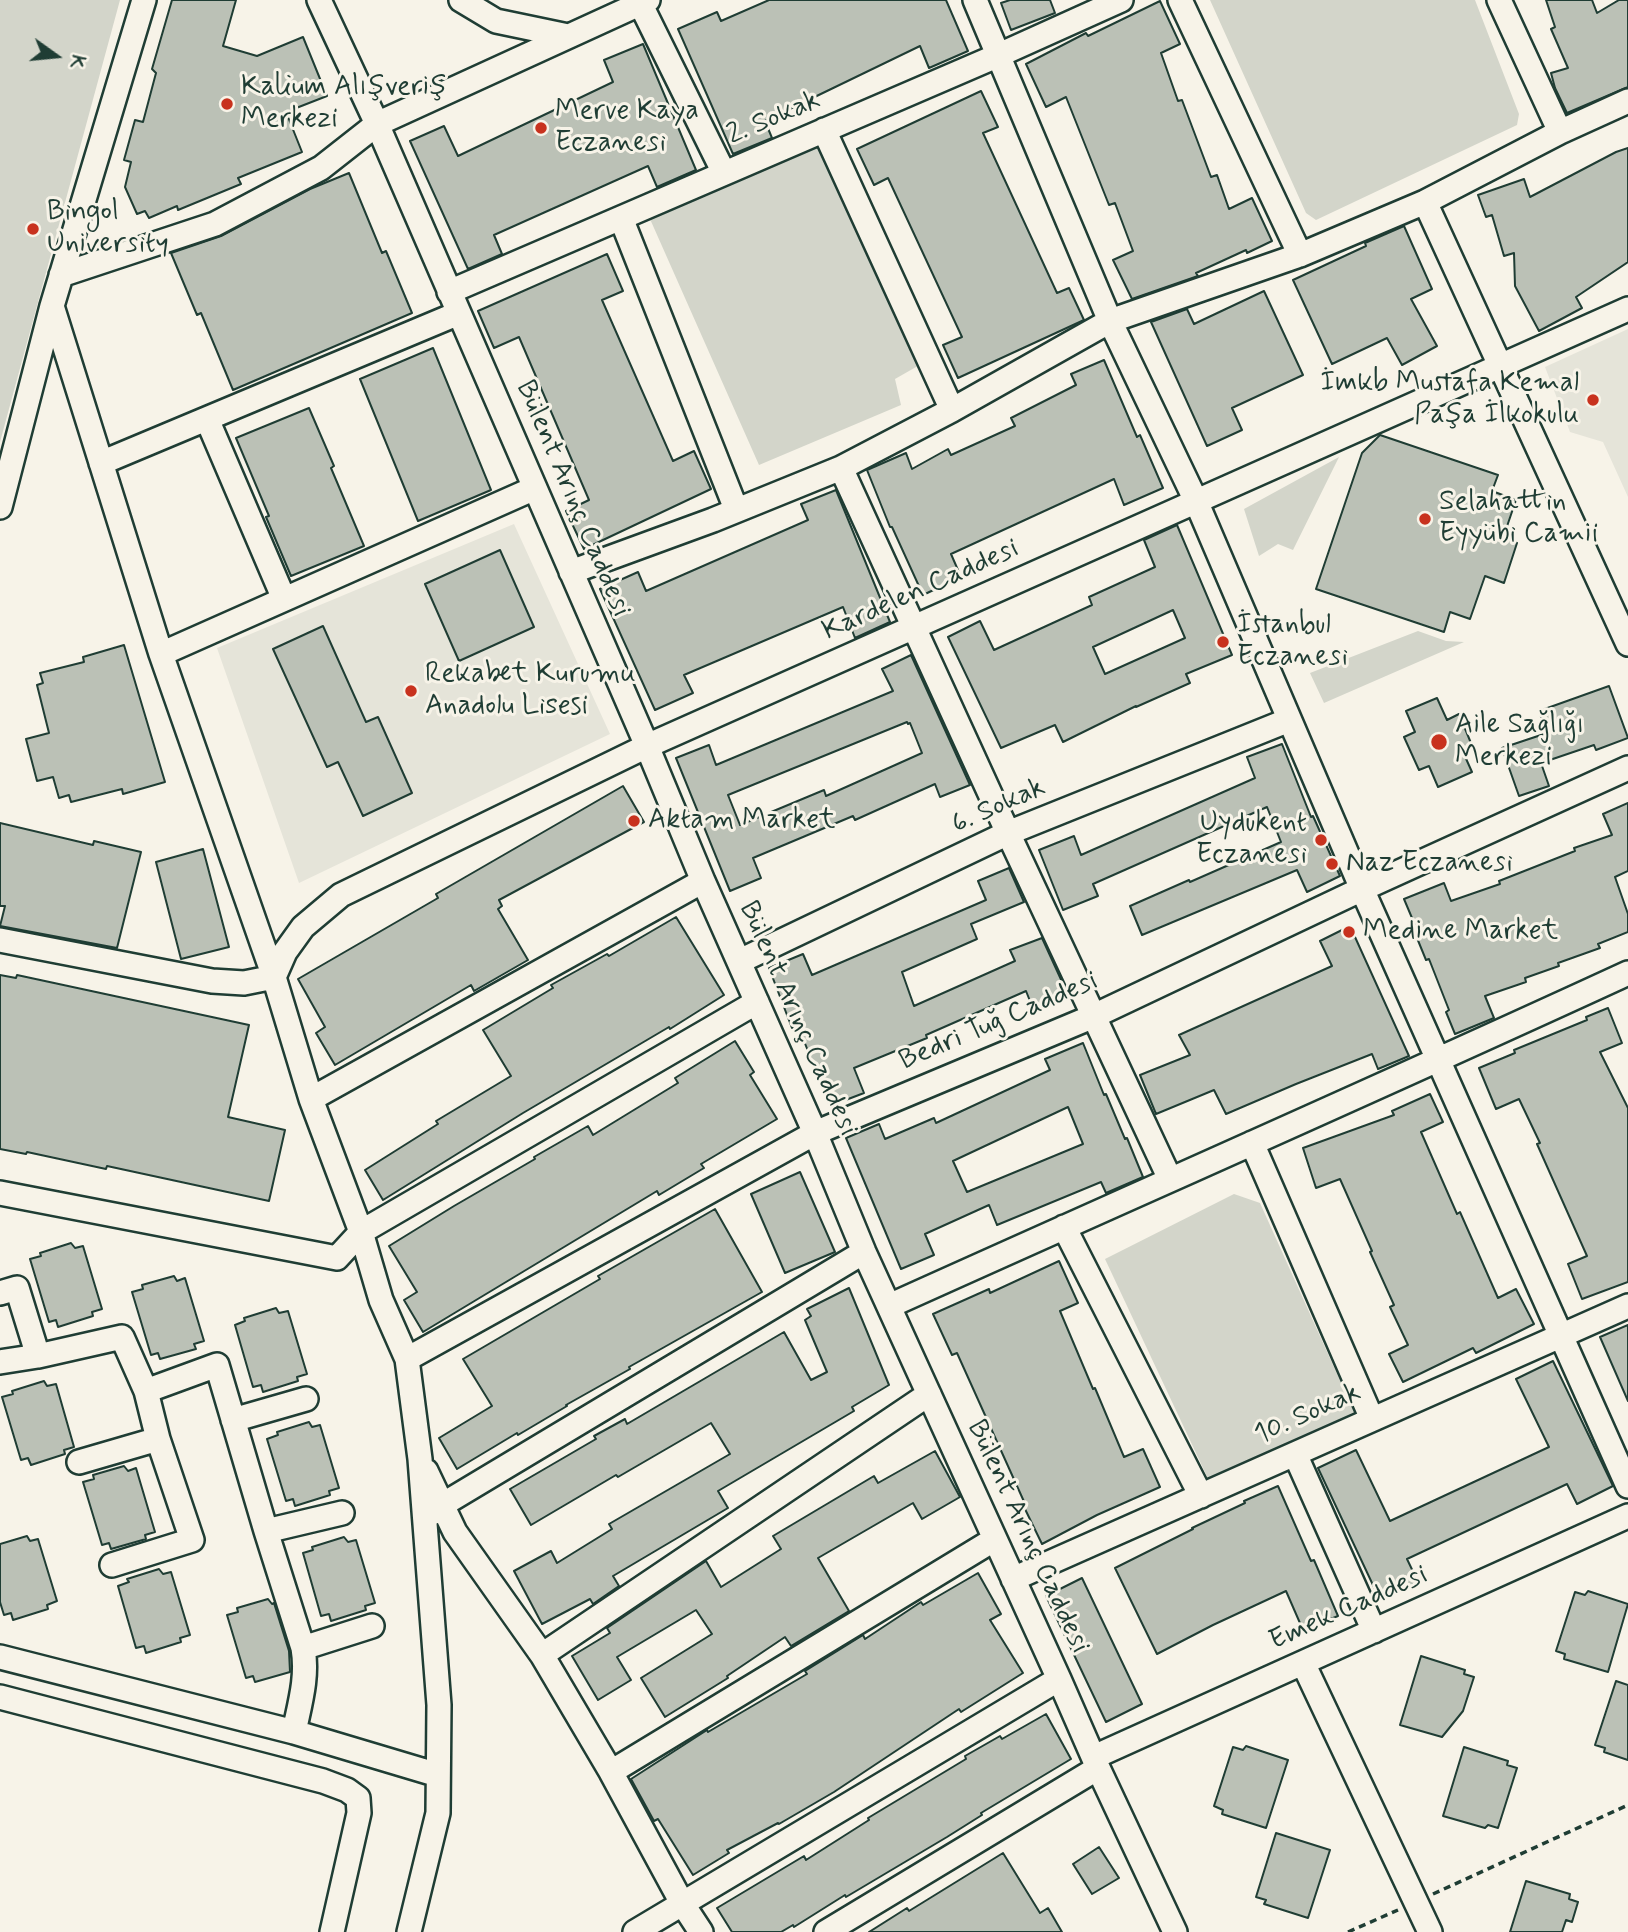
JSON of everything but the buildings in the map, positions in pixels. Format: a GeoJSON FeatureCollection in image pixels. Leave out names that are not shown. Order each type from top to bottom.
{"type":"FeatureCollection","features":[{"type":"Feature","properties":{"kind":"street"},"geometry":{"type":"LineString","coordinates":[[0,507],[52,306],[144,0]]}},
{"type":"Feature","properties":{"kind":"street","name":"Bülent Arınç Caddesi"},"geometry":{"type":"LineString","coordinates":[[319,0],[377,124],[703,881],[815,1133],[864,1252],[1175,1932]]}},
{"type":"Feature","properties":{"kind":"street"},"geometry":{"type":"LineString","coordinates":[[461,0],[496,21],[568,36]]}},
{"type":"Feature","properties":{"kind":"street"},"geometry":{"type":"LineString","coordinates":[[975,0],[1110,321],[1196,501],[1362,889],[1628,1486]]}},
{"type":"Feature","properties":{"kind":"street","name":"2. Sokak"},"geometry":{"type":"LineString","coordinates":[[449,292],[1121,0]]}},
{"type":"Feature","properties":{"kind":"street"},"geometry":{"type":"LineString","coordinates":[[1180,0],[1300,255]]}},
{"type":"Feature","properties":{"kind":"street"},"geometry":{"type":"LineString","coordinates":[[1499,0],[1560,132]]}},
{"type":"Feature","properties":{"kind":"street"},"geometry":{"type":"LineString","coordinates":[[61,275],[215,224],[321,169],[377,124],[644,2],[724,173]]}},
{"type":"Feature","properties":{"kind":"street"},"geometry":{"type":"LineString","coordinates":[[571,572],[713,520],[841,468],[952,410],[1110,321],[1300,255],[1425,202],[1560,132],[1628,101]]}},
{"type":"Feature","properties":{"kind":"street"},"geometry":{"type":"LineString","coordinates":[[824,130],[952,410]]}},
{"type":"Feature","properties":{"kind":"street"},"geometry":{"type":"LineString","coordinates":[[1425,202],[1628,644]]}},
{"type":"Feature","properties":{"kind":"street"},"geometry":{"type":"LineString","coordinates":[[621,218],[736,509]]}},
{"type":"Feature","properties":{"kind":"street"},"geometry":{"type":"LineString","coordinates":[[52,306],[161,654],[274,977],[311,1099],[361,1232],[381,1300],[408,1359],[420,1459],[433,1512],[439,1705],[438,1813],[409,1932]]}},
{"type":"Feature","properties":{"kind":"street","name":"Kardelen Caddesi"},"geometry":{"type":"LineString","coordinates":[[274,977],[285,952],[303,927],[341,895],[647,746],[1628,309]]}},
{"type":"Feature","properties":{"kind":"street"},"geometry":{"type":"LineString","coordinates":[[101,464],[458,313]]}},
{"type":"Feature","properties":{"kind":"street"},"geometry":{"type":"LineString","coordinates":[[207,419],[284,599]]}},
{"type":"Feature","properties":{"kind":"street"},"geometry":{"type":"LineString","coordinates":[[841,468],[1170,1179]]}},
{"type":"Feature","properties":{"kind":"street"},"geometry":{"type":"LineString","coordinates":[[161,654],[535,488]]}},
{"type":"Feature","properties":{"kind":"street","name":"6. Sokak"},"geometry":{"type":"LineString","coordinates":[[740,961],[1008,833],[1289,720]]}},
{"type":"Feature","properties":{"kind":"street","name":"Bedri Tuğ Caddesi"},"geometry":{"type":"LineString","coordinates":[[408,1359],[815,1133],[1094,1016],[1362,889],[1628,768]]}},
{"type":"Feature","properties":{"kind":"street"},"geometry":{"type":"LineString","coordinates":[[311,1099],[703,881]]}},
{"type":"Feature","properties":{"kind":"street"},"geometry":{"type":"LineString","coordinates":[[0,940],[212,981],[244,983],[274,977]]}},
{"type":"Feature","properties":{"kind":"street"},"geometry":{"type":"LineString","coordinates":[[889,1306],[1170,1179],[1626,980]]}},
{"type":"Feature","properties":{"kind":"street"},"geometry":{"type":"LineString","coordinates":[[0,1193],[337,1258],[361,1232],[757,1002]]}},
{"type":"Feature","properties":{"kind":"street"},"geometry":{"type":"LineString","coordinates":[[1252,1143],[1372,1419]]}},
{"type":"Feature","properties":{"kind":"street"},"geometry":{"type":"LineString","coordinates":[[1064,1227],[1201,1496]]}},
{"type":"Feature","properties":{"kind":"street"},"geometry":{"type":"LineString","coordinates":[[433,1512],[864,1252]]}},
{"type":"Feature","properties":{"kind":"street"},"geometry":{"type":"LineString","coordinates":[[0,1293],[17,1288],[38,1356]]}},
{"type":"Feature","properties":{"kind":"street","name":"10. Sokak"},"geometry":{"type":"LineString","coordinates":[[1013,1579],[1628,1306]]}},
{"type":"Feature","properties":{"kind":"street"},"geometry":{"type":"LineString","coordinates":[[0,1363],[122,1337],[146,1391],[158,1439],[192,1539],[112,1565]]}},
{"type":"Feature","properties":{"kind":"street"},"geometry":{"type":"LineString","coordinates":[[146,1391],[217,1365],[303,1648],[305,1682],[294,1732]]}},
{"type":"Feature","properties":{"kind":"street"},"geometry":{"type":"LineString","coordinates":[[542,1655],[929,1394]]}},
{"type":"Feature","properties":{"kind":"street"},"geometry":{"type":"LineString","coordinates":[[233,1420],[306,1399]]}},
{"type":"Feature","properties":{"kind":"street"},"geometry":{"type":"LineString","coordinates":[[79,1462],[158,1439]]}},
{"type":"Feature","properties":{"kind":"street"},"geometry":{"type":"LineString","coordinates":[[1295,1454],[1374,1630]]}},
{"type":"Feature","properties":{"kind":"street"},"geometry":{"type":"LineString","coordinates":[[433,1512],[455,1532],[542,1655],[701,1932]]}},
{"type":"Feature","properties":{"kind":"street"},"geometry":{"type":"LineString","coordinates":[[266,1531],[342,1513]]}},
{"type":"Feature","properties":{"kind":"street","name":"Emek Caddesi"},"geometry":{"type":"LineString","coordinates":[[826,1932],[1096,1762],[1374,1630],[1628,1516]]}},
{"type":"Feature","properties":{"kind":"street"},"geometry":{"type":"LineString","coordinates":[[611,1772],[995,1539]]}},
{"type":"Feature","properties":{"kind":"street"},"geometry":{"type":"LineString","coordinates":[[303,1648],[372,1626]]}},
{"type":"Feature","properties":{"kind":"street"},"geometry":{"type":"LineString","coordinates":[[0,1657],[294,1732],[439,1774]]}},
{"type":"Feature","properties":{"kind":"street"},"geometry":{"type":"LineString","coordinates":[[1303,1663],[1430,1932]]}},
{"type":"Feature","properties":{"kind":"street"},"geometry":{"type":"LineString","coordinates":[[635,1932],[1059,1679]]}},
{"type":"Feature","properties":{"kind":"street"},"geometry":{"type":"LineString","coordinates":[[0,1697],[323,1781],[347,1790],[358,1798],[359,1813],[332,1932]]}},
{"type":"Feature","properties":{"kind":"path"},"geometry":{"type":"LineString","coordinates":[[1348,1932],[1628,1805]]}},
{"type":"Feature","properties":{"kind":"shaded area","name":"Bingol University"},"geometry":{"type":"Polygon","coordinates":[[[0,0],[120,0],[0,442],[0,0]]]}},
{"type":"Feature","properties":{"kind":"shaded area"},"geometry":{"type":"Polygon","coordinates":[[[1210,0],[1475,0],[1519,114],[1517,125],[1316,220],[1306,213],[1210,0]]]}},
{"type":"Feature","properties":{"kind":"shaded area"},"geometry":{"type":"Polygon","coordinates":[[[814,147],[825,150],[923,363],[895,379],[901,405],[759,465],[650,219],[814,147]]]}},
{"type":"Feature","properties":{"kind":"shaded area","name":"İmkb Mustafa Kemal Paşa İlkokulu"},"geometry":{"type":"Polygon","coordinates":[[[1628,329],[1628,497],[1603,442],[1570,432],[1545,367],[1628,329]]]}},
{"type":"Feature","properties":{"kind":"shaded area"},"geometry":{"type":"Polygon","coordinates":[[[1339,457],[1293,550],[1278,544],[1259,556],[1244,509],[1339,457]]]}},
{"type":"Feature","properties":{"kind":"shaded area","name":"Rekabet Kurumu Anadolu Lisesi"},"geometry":{"type":"Polygon","coordinates":[[[514,524],[610,734],[299,883],[217,648],[514,524]]]}},
{"type":"Feature","properties":{"kind":"shaded area"},"geometry":{"type":"Polygon","coordinates":[[[1418,631],[1446,641],[1464,642],[1324,703],[1310,673],[1418,631]]]}},
{"type":"Feature","properties":{"kind":"shaded area"},"geometry":{"type":"Polygon","coordinates":[[[1234,1194],[1260,1203],[1356,1416],[1211,1485],[1105,1259],[1234,1194]]]}},
{"type":"Feature","properties":{"kind":"place","name":"Kalium Alışveriş Merkezi"},"geometry":{"type":"Point","coordinates":[227,104]}},
{"type":"Feature","properties":{"kind":"place","name":"Merve Kaya Eczanesi"},"geometry":{"type":"Point","coordinates":[541,128]}},
{"type":"Feature","properties":{"kind":"place","name":"Bingol University"},"geometry":{"type":"Point","coordinates":[33,229]}},
{"type":"Feature","properties":{"kind":"place","name":"İmkb Mustafa Kemal Paşa İlkokulu"},"geometry":{"type":"Point","coordinates":[1593,400]}},
{"type":"Feature","properties":{"kind":"place","name":"Selahattin Eyyübi Camii"},"geometry":{"type":"Point","coordinates":[1425,519]}},
{"type":"Feature","properties":{"kind":"place","name":"İstanbul Eczanesi"},"geometry":{"type":"Point","coordinates":[1223,642]}},
{"type":"Feature","properties":{"kind":"place","name":"Rekabet Kurumu Anadolu Lisesi"},"geometry":{"type":"Point","coordinates":[411,691]}},
{"type":"Feature","properties":{"kind":"place","name":"Aile Sağlığı Merkezi"},"geometry":{"type":"Point","coordinates":[1439,742]}},
{"type":"Feature","properties":{"kind":"place","name":"Aktam Market"},"geometry":{"type":"Point","coordinates":[634,821]}},
{"type":"Feature","properties":{"kind":"place","name":"Uydukent Eczanesi"},"geometry":{"type":"Point","coordinates":[1321,840]}},
{"type":"Feature","properties":{"kind":"place","name":"Naz Eczanesi"},"geometry":{"type":"Point","coordinates":[1332,864]}},
{"type":"Feature","properties":{"kind":"place","name":"Medine Market"},"geometry":{"type":"Point","coordinates":[1349,932]}}]}
